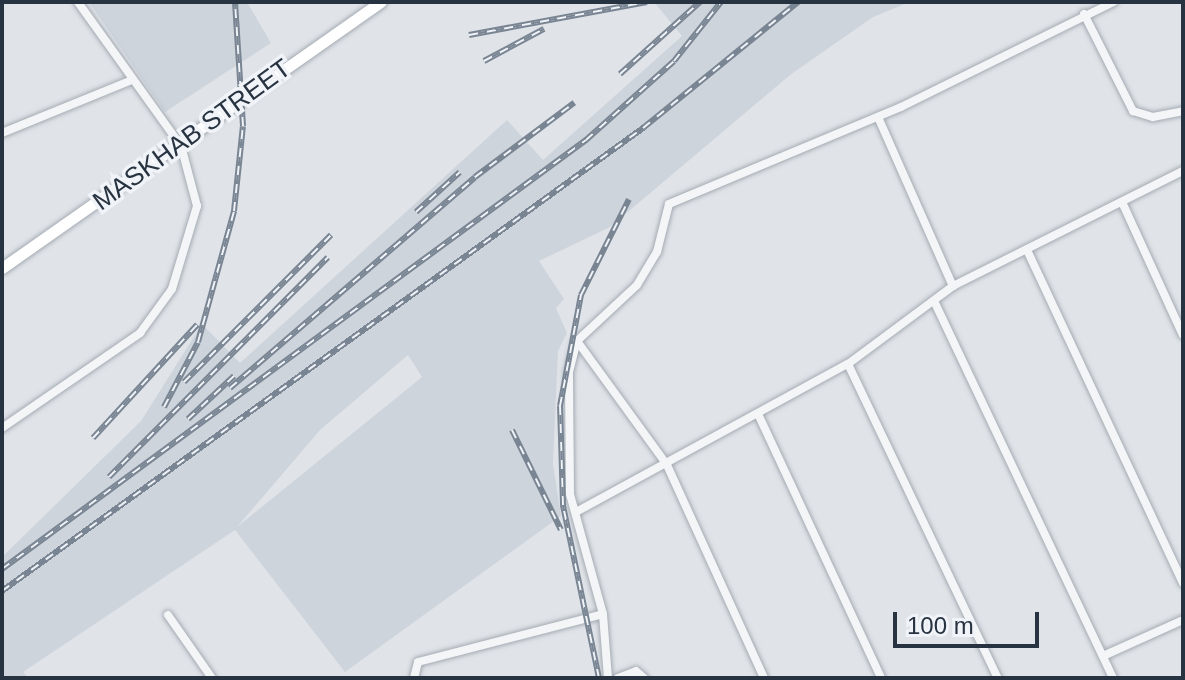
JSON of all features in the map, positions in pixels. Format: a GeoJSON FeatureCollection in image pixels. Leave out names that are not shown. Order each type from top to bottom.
{"type":"FeatureCollection","features":[{"type":"Feature","properties":{"kind":"main road","name":"MASKHAB STREET"},"geometry":{"type":"LineString","coordinates":[[2,268],[181,146],[381,2]]}},
{"type":"Feature","properties":{"kind":"street"},"geometry":{"type":"LineString","coordinates":[[2,428],[140,333],[172,289],[197,206],[181,146],[78,2]]}},
{"type":"Feature","properties":{"kind":"street"},"geometry":{"type":"LineString","coordinates":[[608,678],[603,614],[576,512],[567,424],[577,341],[637,285],[657,252],[669,204],[712,180],[878,117],[1113,2]]}},
{"type":"Feature","properties":{"kind":"street"},"geometry":{"type":"LineString","coordinates":[[1084,14],[1133,111],[1183,111]]}},
{"type":"Feature","properties":{"kind":"street"},"geometry":{"type":"LineString","coordinates":[[2,133],[132,80]]}},
{"type":"Feature","properties":{"kind":"street"},"geometry":{"type":"LineString","coordinates":[[878,117],[953,286]]}},
{"type":"Feature","properties":{"kind":"street"},"geometry":{"type":"LineString","coordinates":[[576,512],[759,416],[848,364],[935,303],[953,286],[1183,171]]}},
{"type":"Feature","properties":{"kind":"street"},"geometry":{"type":"LineString","coordinates":[[1122,202],[1183,335]]}},
{"type":"Feature","properties":{"kind":"street"},"geometry":{"type":"LineString","coordinates":[[1027,250],[1183,583]]}},
{"type":"Feature","properties":{"kind":"street"},"geometry":{"type":"LineString","coordinates":[[935,303],[1113,678]]}},
{"type":"Feature","properties":{"kind":"street"},"geometry":{"type":"LineString","coordinates":[[577,341],[667,465],[764,678]]}},
{"type":"Feature","properties":{"kind":"street"},"geometry":{"type":"LineString","coordinates":[[848,364],[998,678]]}},
{"type":"Feature","properties":{"kind":"street"},"geometry":{"type":"LineString","coordinates":[[759,416],[881,678]]}},
{"type":"Feature","properties":{"kind":"street"},"geometry":{"type":"LineString","coordinates":[[414,678],[418,662],[603,614]]}},
{"type":"Feature","properties":{"kind":"street"},"geometry":{"type":"LineString","coordinates":[[168,615],[212,678]]}},
{"type":"Feature","properties":{"kind":"street"},"geometry":{"type":"LineString","coordinates":[[1103,656],[1183,620]]}},
{"type":"Feature","properties":{"kind":"street"},"geometry":{"type":"LineString","coordinates":[[618,678],[636,671],[644,678]]}},
{"type":"Feature","properties":{"kind":"shaded area"},"geometry":{"type":"Polygon","coordinates":[[[89,2],[247,2],[271,43],[165,112],[89,2]]]}},
{"type":"Feature","properties":{"kind":"shaded area"},"geometry":{"type":"Polygon","coordinates":[[[654,2],[910,2],[873,17],[790,75],[610,227],[539,261],[564,299],[556,308],[567,333],[558,351],[553,464],[561,516],[345,672],[235,530],[23,672],[28,678],[2,678],[2,557],[141,421],[202,324],[240,363],[507,120],[543,160],[682,36],[654,2]],[[408,355],[320,430],[237,527],[422,377],[408,355]]]}},
{"type":"Feature","properties":{"kind":"railway"},"geometry":{"type":"LineString","coordinates":[[164,407],[198,342],[234,211],[243,126],[235,2]]}},
{"type":"Feature","properties":{"kind":"railway"},"geometry":{"type":"LineString","coordinates":[[469,35],[647,2]]}},
{"type":"Feature","properties":{"kind":"railway"},"geometry":{"type":"LineString","coordinates":[[620,74],[700,2]]}},
{"type":"Feature","properties":{"kind":"railway"},"geometry":{"type":"LineString","coordinates":[[2,569],[586,140],[674,61],[721,2]]}},
{"type":"Feature","properties":{"kind":"railway"},"geometry":{"type":"LineString","coordinates":[[2,591],[643,128],[798,2]]}},
{"type":"Feature","properties":{"kind":"railway"},"geometry":{"type":"LineString","coordinates":[[484,61],[544,29]]}},
{"type":"Feature","properties":{"kind":"railway"},"geometry":{"type":"LineString","coordinates":[[230,388],[475,177],[574,103]]}},
{"type":"Feature","properties":{"kind":"railway"},"geometry":{"type":"LineString","coordinates":[[416,212],[460,172]]}},
{"type":"Feature","properties":{"kind":"railway"},"geometry":{"type":"LineString","coordinates":[[599,678],[563,505],[560,406],[581,295],[629,199]]}},
{"type":"Feature","properties":{"kind":"railway"},"geometry":{"type":"LineString","coordinates":[[184,382],[331,235]]}},
{"type":"Feature","properties":{"kind":"railway"},"geometry":{"type":"LineString","coordinates":[[109,477],[328,257]]}},
{"type":"Feature","properties":{"kind":"railway"},"geometry":{"type":"LineString","coordinates":[[93,438],[197,325]]}},
{"type":"Feature","properties":{"kind":"railway"},"geometry":{"type":"LineString","coordinates":[[188,419],[234,376]]}},
{"type":"Feature","properties":{"kind":"railway"},"geometry":{"type":"LineString","coordinates":[[512,430],[561,530]]}}]}
